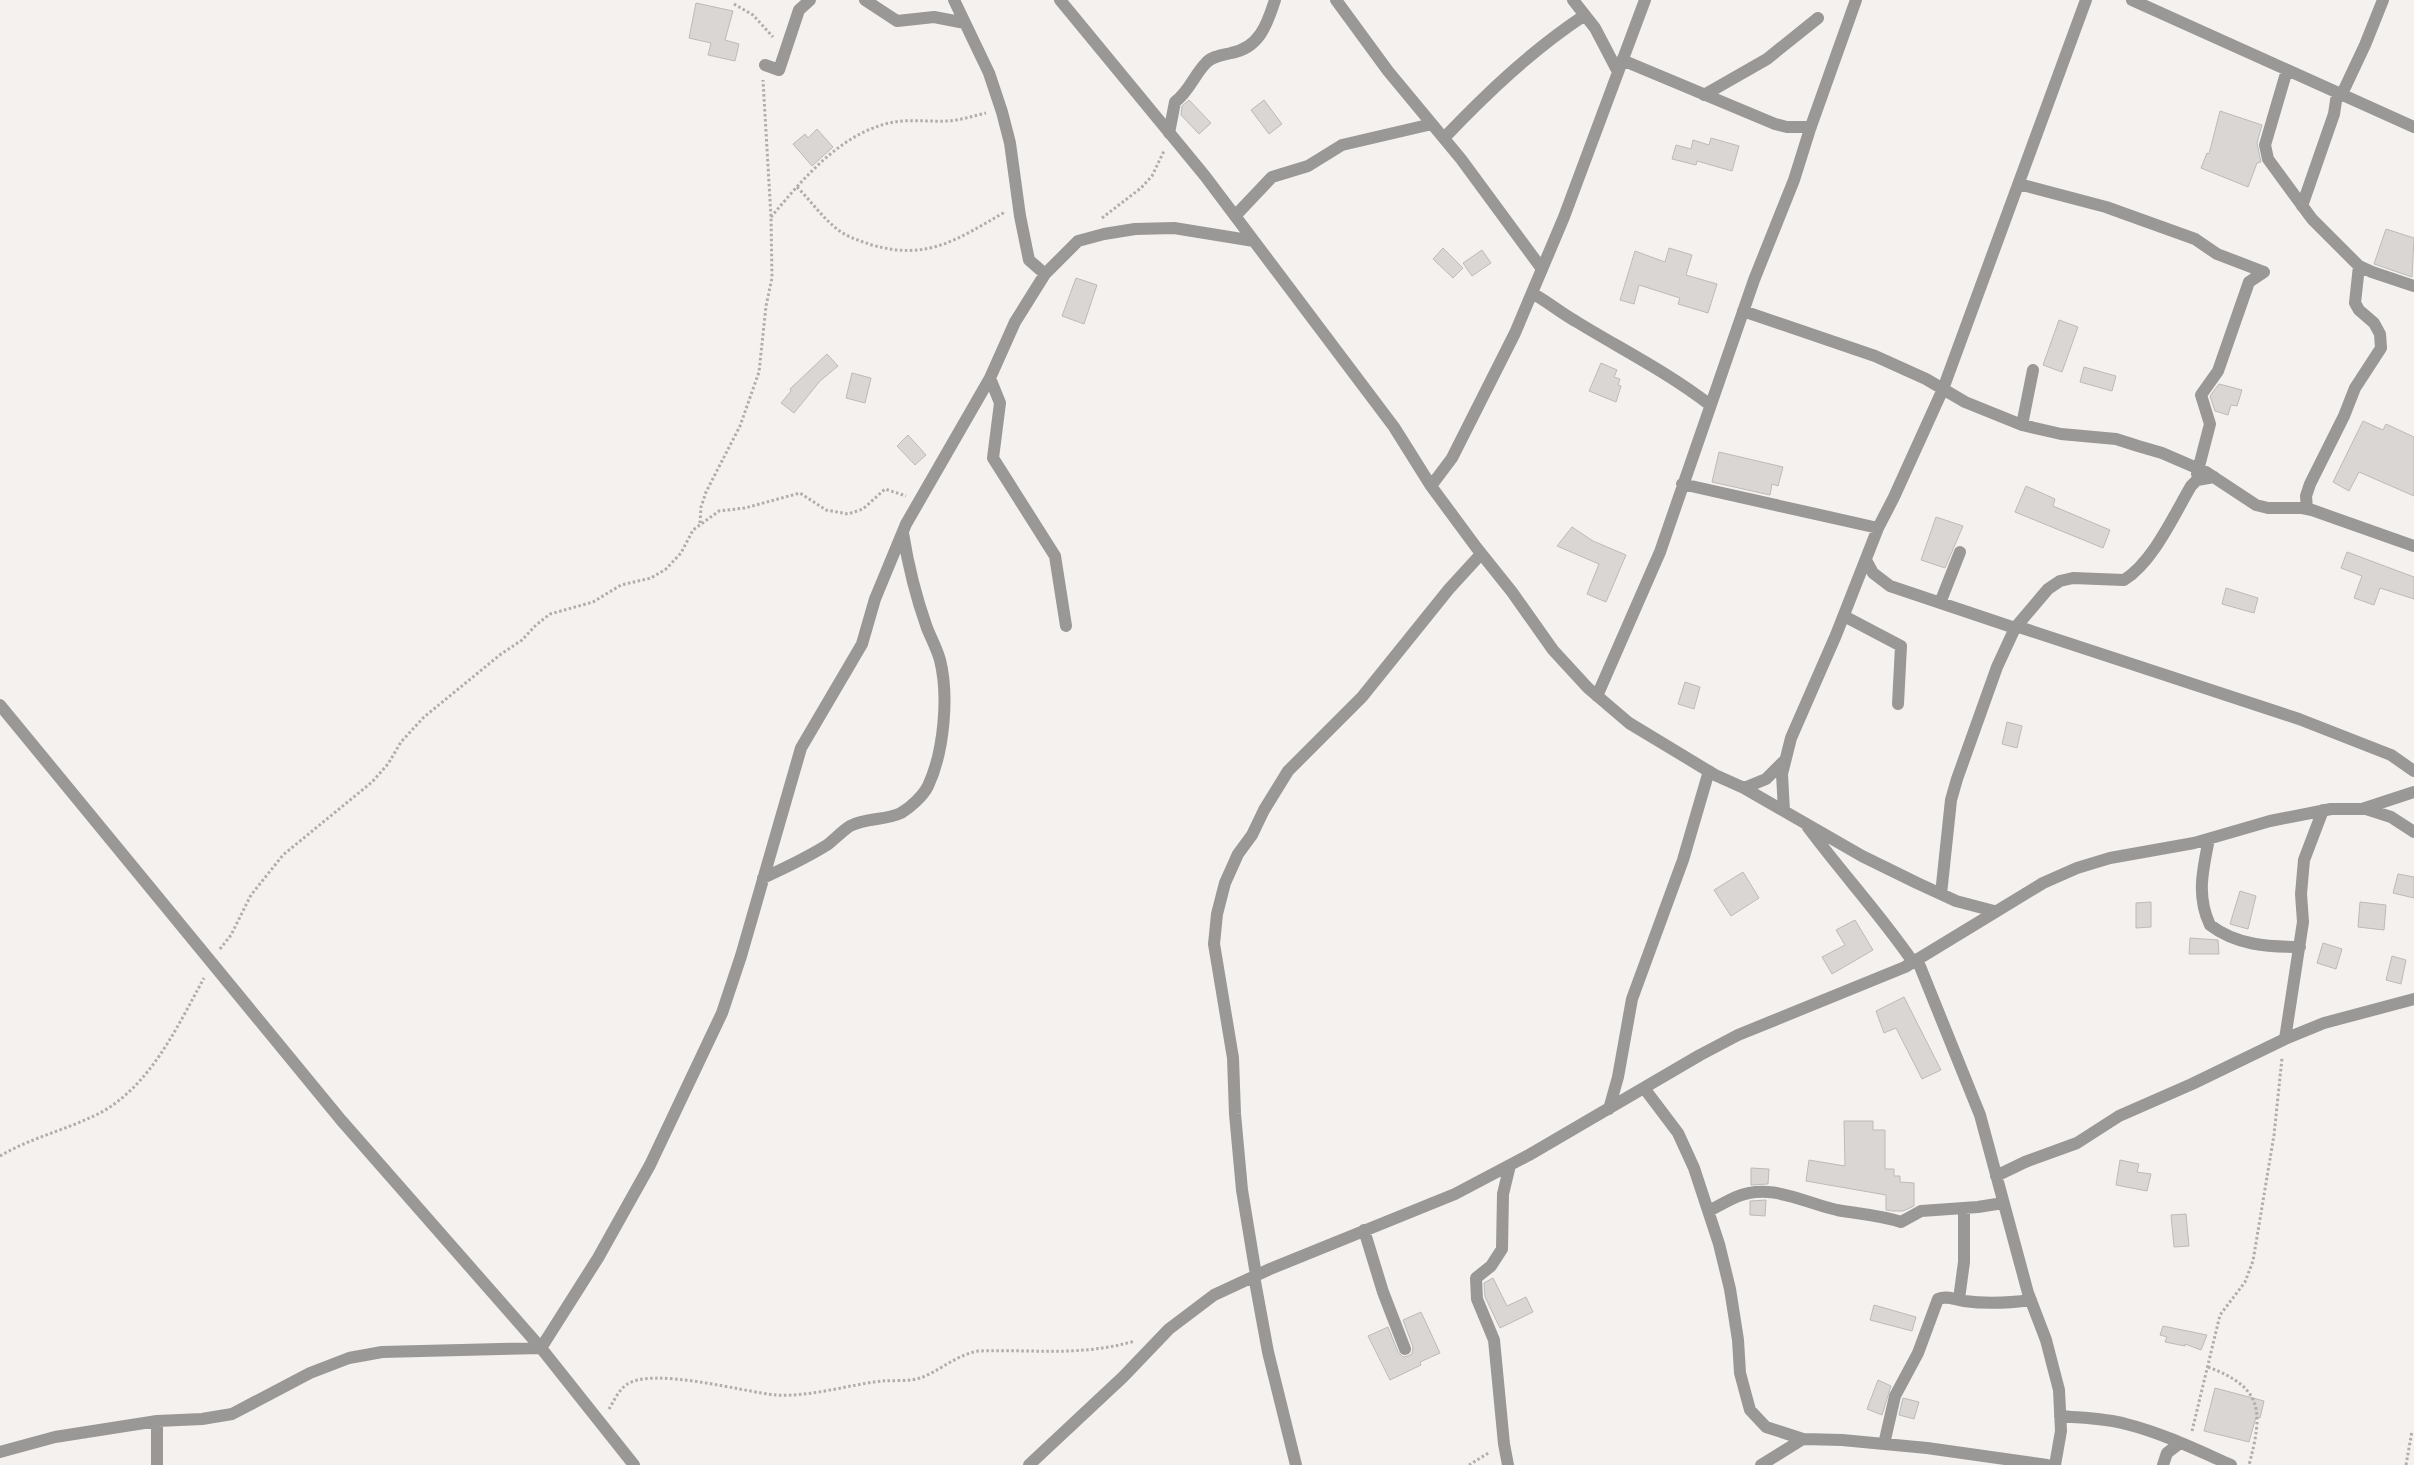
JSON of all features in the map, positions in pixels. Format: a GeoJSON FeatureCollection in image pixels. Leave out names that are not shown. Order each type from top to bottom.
{"type":"FeatureCollection","features":[{"type":"Feature","properties":{"kind":"street"},"geometry":{"type":"LineString","coordinates":[[764,66],[780,70],[799,10],[810,0]]}},
{"type":"Feature","properties":{"kind":"street"},"geometry":{"type":"LineString","coordinates":[[865,0],[897,21],[934,17],[965,23]]}},
{"type":"Feature","properties":{"kind":"street"},"geometry":{"type":"LineString","coordinates":[[954,0],[989,72],[1010,143],[1024,244],[1030,260],[1045,274]]}},
{"type":"Feature","properties":{"kind":"street"},"geometry":{"type":"LineString","coordinates":[[1060,0],[1170,134],[1254,241],[1388,420],[1431,486],[1553,650],[1597,696],[1629,723],[1708,772],[1744,788],[1862,856],[1941,894],[1972,907],[1994,912]]}},
{"type":"Feature","properties":{"kind":"street"},"geometry":{"type":"LineString","coordinates":[[1170,134],[1175,102],[1184,95],[1207,62],[1218,56],[1246,49],[1253,44],[1265,28],[1275,0]]}},
{"type":"Feature","properties":{"kind":"street"},"geometry":{"type":"LineString","coordinates":[[1336,0],[1388,71],[1444,138],[1542,269]]}},
{"type":"Feature","properties":{"kind":"street"},"geometry":{"type":"LineString","coordinates":[[1573,0],[1595,28],[1620,66],[1704,95],[1774,124],[1787,127],[1811,127]]}},
{"type":"Feature","properties":{"kind":"street"},"geometry":{"type":"LineString","coordinates":[[1431,486],[1452,458],[1515,333],[1564,217],[1646,0]]}},
{"type":"Feature","properties":{"kind":"street"},"geometry":{"type":"LineString","coordinates":[[1597,696],[1660,552],[1743,311],[1770,237],[1794,180],[1856,0]]}},
{"type":"Feature","properties":{"kind":"street"},"geometry":{"type":"LineString","coordinates":[[1784,811],[1782,790],[1785,760],[1791,738],[1844,616],[1878,528],[1943,389],[2086,0]]}},
{"type":"Feature","properties":{"kind":"street"},"geometry":{"type":"LineString","coordinates":[[2132,0],[2339,95],[2414,127]]}},
{"type":"Feature","properties":{"kind":"street"},"geometry":{"type":"LineString","coordinates":[[2302,206],[2339,95],[2365,46],[2383,0]]}},
{"type":"Feature","properties":{"kind":"street"},"geometry":{"type":"LineString","coordinates":[[1444,138],[1502,80],[1585,15]]}},
{"type":"Feature","properties":{"kind":"street"},"geometry":{"type":"LineString","coordinates":[[1704,95],[1767,59],[1818,18]]}},
{"type":"Feature","properties":{"kind":"street"},"geometry":{"type":"LineString","coordinates":[[2287,70],[2265,145],[2266,154],[2280,178],[2328,236],[2360,266],[2414,286]]}},
{"type":"Feature","properties":{"kind":"street"},"geometry":{"type":"LineString","coordinates":[[1235,216],[1272,177],[1308,166],[1342,145],[1432,124]]}},
{"type":"Feature","properties":{"kind":"street"},"geometry":{"type":"LineString","coordinates":[[2019,184],[2106,207],[2195,239],[2217,254],[2264,272],[2249,282],[2218,371],[2200,395],[2210,424],[2196,474]]}},
{"type":"Feature","properties":{"kind":"street"},"geometry":{"type":"LineString","coordinates":[[541,1348],[598,1258],[650,1165],[703,1054],[722,1013],[801,748],[862,644],[875,599],[918,501],[990,378],[1015,322],[1045,274],[1078,241],[1104,234],[1174,228],[1254,241]]}},
{"type":"Feature","properties":{"kind":"street"},"geometry":{"type":"LineString","coordinates":[[2292,508],[2308,489],[2355,388],[2381,348],[2380,334],[2374,323],[2359,310],[2355,303],[2360,266]]}},
{"type":"Feature","properties":{"kind":"street"},"geometry":{"type":"LineString","coordinates":[[1532,293],[1575,321],[1618,344],[1710,405]]}},
{"type":"Feature","properties":{"kind":"street"},"geometry":{"type":"LineString","coordinates":[[1743,311],[1875,356],[1966,402],[2022,426],[2061,434],[2116,439],[2162,453],[2214,477],[2256,505],[2268,508],[2307,509],[2414,546]]}},
{"type":"Feature","properties":{"kind":"street"},"geometry":{"type":"LineString","coordinates":[[2022,426],[2033,370]]}},
{"type":"Feature","properties":{"kind":"street"},"geometry":{"type":"LineString","coordinates":[[990,378],[1000,403],[993,458],[1055,556],[1066,626]]}},
{"type":"Feature","properties":{"kind":"street"},"geometry":{"type":"LineString","coordinates":[[1941,894],[1953,792],[1997,667],[2016,627],[2048,589],[2060,581],[2073,578],[2124,580],[2132,576],[2154,548],[2191,486],[2197,480],[2214,477]]}},
{"type":"Feature","properties":{"kind":"street"},"geometry":{"type":"LineString","coordinates":[[1682,484],[1878,528]]}},
{"type":"Feature","properties":{"kind":"street"},"geometry":{"type":"LineString","coordinates":[[2307,509],[2308,489]]}},
{"type":"Feature","properties":{"kind":"street"},"geometry":{"type":"LineString","coordinates":[[763,878],[799,862],[852,826],[867,820],[886,818],[901,813],[914,803],[927,788],[935,765],[945,705],[943,679],[940,658],[927,628],[908,567],[903,533]]}},
{"type":"Feature","properties":{"kind":"street"},"geometry":{"type":"LineString","coordinates":[[1940,603],[1960,552]]}},
{"type":"Feature","properties":{"kind":"street"},"geometry":{"type":"LineString","coordinates":[[1296,1465],[1268,1352],[1242,1190],[1234,1114],[1233,1058],[1214,944],[1217,914],[1225,883],[1238,854],[1252,835],[1264,810],[1288,771],[1362,697],[1449,589],[1482,554]]}},
{"type":"Feature","properties":{"kind":"street"},"geometry":{"type":"LineString","coordinates":[[1866,560],[1873,573],[1890,586],[2299,719],[2391,755],[2414,771]]}},
{"type":"Feature","properties":{"kind":"street"},"geometry":{"type":"LineString","coordinates":[[1844,616],[1901,646],[1898,704]]}},
{"type":"Feature","properties":{"kind":"street"},"geometry":{"type":"LineString","coordinates":[[0,705],[209,960],[415,1206],[541,1348],[634,1465]]}},
{"type":"Feature","properties":{"kind":"street"},"geometry":{"type":"LineString","coordinates":[[1744,788],[1766,779],[1785,760]]}},
{"type":"Feature","properties":{"kind":"street"},"geometry":{"type":"LineString","coordinates":[[1609,1109],[1618,1078],[1632,999],[1683,860],[1708,772]]}},
{"type":"Feature","properties":{"kind":"street"},"geometry":{"type":"LineString","coordinates":[[1029,1465],[1123,1377],[1169,1329],[1214,1296],[1255,1275],[1455,1194],[1510,1165],[1738,1035],[1828,999],[1915,960],[2044,883],[2077,868],[2110,858],[2209,839],[2270,821],[2323,810],[2361,809],[2414,792]]}},
{"type":"Feature","properties":{"kind":"street"},"geometry":{"type":"LineString","coordinates":[[2361,809],[2391,817],[2414,832]]}},
{"type":"Feature","properties":{"kind":"street"},"geometry":{"type":"LineString","coordinates":[[2285,1039],[2303,922],[2301,894],[2304,860],[2323,810]]}},
{"type":"Feature","properties":{"kind":"street"},"geometry":{"type":"LineString","coordinates":[[1804,822],[1844,876],[1886,923],[1915,960],[1980,1115],[2031,1300],[2046,1340],[2059,1390],[2061,1430],[2055,1465]]}},
{"type":"Feature","properties":{"kind":"street"},"geometry":{"type":"LineString","coordinates":[[2209,839],[2202,876],[2201,898],[2210,925],[2235,939],[2255,945],[2300,948]]}},
{"type":"Feature","properties":{"kind":"street"},"geometry":{"type":"LineString","coordinates":[[1996,1176],[2025,1162],[2077,1143],[2119,1116],[2192,1084],[2285,1039],[2324,1023],[2414,999]]}},
{"type":"Feature","properties":{"kind":"street"},"geometry":{"type":"LineString","coordinates":[[1644,1088],[1678,1133],[1694,1168],[1709,1211],[1730,1289],[1738,1340],[1740,1373],[1750,1410],[1766,1427],[1802,1438],[1884,1444],[2047,1465]]}},
{"type":"Feature","properties":{"kind":"street"},"geometry":{"type":"LineString","coordinates":[[1508,1465],[1504,1444],[1494,1340],[1478,1299],[1476,1278],[1491,1266],[1502,1249],[1503,1194],[1510,1165]]}},
{"type":"Feature","properties":{"kind":"street"},"geometry":{"type":"LineString","coordinates":[[1709,1211],[1738,1196],[1764,1192],[1781,1194],[1838,1210],[1884,1216],[1901,1222],[1921,1211],[2004,1203]]}},
{"type":"Feature","properties":{"kind":"street"},"geometry":{"type":"LineString","coordinates":[[1959,1299],[1964,1262],[1964,1208]]}},
{"type":"Feature","properties":{"kind":"street"},"geometry":{"type":"LineString","coordinates":[[1364,1230],[1383,1292],[1405,1348]]}},
{"type":"Feature","properties":{"kind":"street"},"geometry":{"type":"LineString","coordinates":[[1884,1444],[1895,1396],[1918,1353],[1935,1303],[1944,1297],[2010,1303],[2031,1300]]}},
{"type":"Feature","properties":{"kind":"street"},"geometry":{"type":"LineString","coordinates":[[0,1452],[55,1437],[157,1421],[202,1420],[232,1414],[310,1374],[349,1358],[382,1352],[541,1348]]}},
{"type":"Feature","properties":{"kind":"street"},"geometry":{"type":"LineString","coordinates":[[2060,1416],[2109,1420],[2128,1424],[2184,1444],[2231,1465]]}},
{"type":"Feature","properties":{"kind":"street"},"geometry":{"type":"LineString","coordinates":[[157,1421],[157,1465]]}},
{"type":"Feature","properties":{"kind":"street"},"geometry":{"type":"LineString","coordinates":[[1760,1465],[1802,1438]]}},
{"type":"Feature","properties":{"kind":"street"},"geometry":{"type":"LineString","coordinates":[[2163,1465],[2167,1453],[2184,1444]]}},
{"type":"Feature","properties":{"kind":"path"},"geometry":{"type":"LineString","coordinates":[[734,4],[753,15],[773,37]]}},
{"type":"Feature","properties":{"kind":"path"},"geometry":{"type":"LineString","coordinates":[[700,523],[700,507],[740,426],[760,372],[766,306],[772,278],[771,217],[763,88],[764,66],[769,45],[778,29]]}},
{"type":"Feature","properties":{"kind":"path"},"geometry":{"type":"LineString","coordinates":[[771,217],[823,161],[854,136],[878,126],[896,122],[960,120],[1000,108]]}},
{"type":"Feature","properties":{"kind":"path"},"geometry":{"type":"LineString","coordinates":[[1078,241],[1110,210],[1141,188],[1152,176],[1170,134]]}},
{"type":"Feature","properties":{"kind":"path"},"geometry":{"type":"LineString","coordinates":[[798,187],[838,230],[857,240],[901,251],[942,246],[963,237],[1018,205]]}},
{"type":"Feature","properties":{"kind":"path"},"geometry":{"type":"LineString","coordinates":[[0,1156],[99,1113],[127,1094],[174,1033],[209,960],[224,945],[251,895],[283,855],[372,782],[388,764],[401,742],[424,717],[501,654],[522,640],[550,614],[593,602],[621,585],[651,578],[666,569],[676,561],[692,530],[718,512],[745,508],[800,493],[826,510],[848,514],[863,509],[885,489],[918,501]]}},
{"type":"Feature","properties":{"kind":"path"},"geometry":{"type":"LineString","coordinates":[[2184,1444],[2199,1411],[2220,1315],[2245,1282],[2253,1261],[2259,1215],[2274,1135],[2285,1039]]}},
{"type":"Feature","properties":{"kind":"path"},"geometry":{"type":"LineString","coordinates":[[602,1426],[617,1394],[627,1384],[642,1379],[685,1380],[758,1394],[810,1393],[864,1383],[922,1378],[967,1354],[978,1351],[1073,1353],[1104,1349],[1137,1341]]}},
{"type":"Feature","properties":{"kind":"path"},"geometry":{"type":"LineString","coordinates":[[2208,1367],[2227,1374],[2244,1385],[2254,1399],[2257,1409],[2257,1423],[2249,1465]]}},
{"type":"Feature","properties":{"kind":"path"},"geometry":{"type":"LineString","coordinates":[[2406,1465],[2412,1432]]}},
{"type":"Feature","properties":{"kind":"path"},"geometry":{"type":"LineString","coordinates":[[1470,1465],[1504,1444]]}},
{"type":"Feature","properties":{"kind":"building"},"geometry":{"type":"Polygon","coordinates":[[[696,3],[733,11],[725,40],[739,44],[735,61],[708,55],[711,43],[689,38],[696,3]]]}},
{"type":"Feature","properties":{"kind":"building"},"geometry":{"type":"Polygon","coordinates":[[[1189,100],[1211,123],[1199,134],[1181,115],[1182,106],[1189,100]]]}},
{"type":"Feature","properties":{"kind":"building"},"geometry":{"type":"Polygon","coordinates":[[[1264,100],[1282,124],[1269,134],[1251,110],[1264,100]]]}},
{"type":"Feature","properties":{"kind":"building"},"geometry":{"type":"Polygon","coordinates":[[[2220,111],[2262,125],[2257,143],[2261,162],[2257,163],[2248,187],[2201,168],[2207,153],[2209,154],[2220,111]]]}},
{"type":"Feature","properties":{"kind":"building"},"geometry":{"type":"Polygon","coordinates":[[[817,129],[833,147],[812,166],[793,144],[805,134],[808,138],[817,129]]]}},
{"type":"Feature","properties":{"kind":"building"},"geometry":{"type":"Polygon","coordinates":[[[1711,138],[1739,146],[1732,171],[1697,161],[1696,165],[1672,159],[1676,145],[1691,149],[1693,140],[1709,145],[1711,138]]]}},
{"type":"Feature","properties":{"kind":"building"},"geometry":{"type":"Polygon","coordinates":[[[2386,229],[2414,238],[2412,277],[2374,264],[2386,229]]]}},
{"type":"Feature","properties":{"kind":"building"},"geometry":{"type":"Polygon","coordinates":[[[1443,248],[1463,268],[1453,278],[1433,259],[1443,248]]]}},
{"type":"Feature","properties":{"kind":"building"},"geometry":{"type":"Polygon","coordinates":[[[1669,248],[1692,255],[1686,275],[1717,284],[1708,313],[1678,304],[1680,298],[1639,285],[1634,304],[1620,300],[1635,251],[1665,262],[1669,248]]]}},
{"type":"Feature","properties":{"kind":"building"},"geometry":{"type":"Polygon","coordinates":[[[1482,250],[1491,263],[1472,276],[1463,263],[1482,250]]]}},
{"type":"Feature","properties":{"kind":"building"},"geometry":{"type":"Polygon","coordinates":[[[1076,278],[1097,285],[1084,324],[1062,316],[1076,278]]]}},
{"type":"Feature","properties":{"kind":"building"},"geometry":{"type":"Polygon","coordinates":[[[2059,320],[2078,327],[2062,372],[2043,365],[2059,320]]]}},
{"type":"Feature","properties":{"kind":"building"},"geometry":{"type":"Polygon","coordinates":[[[827,354],[838,366],[820,381],[794,413],[781,403],[791,391],[790,389],[827,354]]]}},
{"type":"Feature","properties":{"kind":"building"},"geometry":{"type":"Polygon","coordinates":[[[1601,363],[1617,370],[1614,377],[1620,379],[1618,385],[1621,386],[1616,402],[1589,391],[1601,363]]]}},
{"type":"Feature","properties":{"kind":"building"},"geometry":{"type":"Polygon","coordinates":[[[2084,367],[2116,376],[2112,391],[2080,382],[2084,367]]]}},
{"type":"Feature","properties":{"kind":"building"},"geometry":{"type":"Polygon","coordinates":[[[852,373],[871,378],[865,403],[846,398],[852,373]]]}},
{"type":"Feature","properties":{"kind":"building"},"geometry":{"type":"Polygon","coordinates":[[[2219,384],[2242,390],[2237,406],[2231,405],[2228,415],[2215,411],[2210,396],[2219,384]]]}},
{"type":"Feature","properties":{"kind":"building"},"geometry":{"type":"Polygon","coordinates":[[[2363,421],[2383,430],[2386,424],[2414,437],[2414,496],[2359,472],[2349,491],[2333,482],[2363,421]]]}},
{"type":"Feature","properties":{"kind":"building"},"geometry":{"type":"Polygon","coordinates":[[[908,435],[926,455],[915,465],[897,446],[908,435]]]}},
{"type":"Feature","properties":{"kind":"building"},"geometry":{"type":"Polygon","coordinates":[[[1719,452],[1783,467],[1778,486],[1772,484],[1770,495],[1712,482],[1719,452]]]}},
{"type":"Feature","properties":{"kind":"building"},"geometry":{"type":"Polygon","coordinates":[[[2026,486],[2055,499],[2053,506],[2110,530],[2103,548],[2015,512],[2026,486]]]}},
{"type":"Feature","properties":{"kind":"building"},"geometry":{"type":"Polygon","coordinates":[[[1936,517],[1963,526],[1945,568],[1921,560],[1936,517]]]}},
{"type":"Feature","properties":{"kind":"building"},"geometry":{"type":"Polygon","coordinates":[[[1572,527],[1593,541],[1626,555],[1606,602],[1587,594],[1599,564],[1557,546],[1572,527]]]}},
{"type":"Feature","properties":{"kind":"building"},"geometry":{"type":"Polygon","coordinates":[[[2347,552],[2414,577],[2414,599],[2380,588],[2374,605],[2354,598],[2362,576],[2341,568],[2347,552]]]}},
{"type":"Feature","properties":{"kind":"building"},"geometry":{"type":"Polygon","coordinates":[[[2226,588],[2258,598],[2254,613],[2222,604],[2226,588]]]}},
{"type":"Feature","properties":{"kind":"building"},"geometry":{"type":"Polygon","coordinates":[[[1685,682],[1700,687],[1694,709],[1678,704],[1685,682]]]}},
{"type":"Feature","properties":{"kind":"building"},"geometry":{"type":"Polygon","coordinates":[[[2007,722],[2022,726],[2017,748],[2002,744],[2007,722]]]}},
{"type":"Feature","properties":{"kind":"building"},"geometry":{"type":"Polygon","coordinates":[[[1743,872],[1759,898],[1731,916],[1714,890],[1743,872]]]}},
{"type":"Feature","properties":{"kind":"building"},"geometry":{"type":"Polygon","coordinates":[[[2398,874],[2414,877],[2414,898],[2393,893],[2398,874]]]}},
{"type":"Feature","properties":{"kind":"building"},"geometry":{"type":"Polygon","coordinates":[[[2240,891],[2256,896],[2248,929],[2230,924],[2240,891]]]}},
{"type":"Feature","properties":{"kind":"building"},"geometry":{"type":"Polygon","coordinates":[[[2151,902],[2151,927],[2136,928],[2136,903],[2151,902]]]}},
{"type":"Feature","properties":{"kind":"building"},"geometry":{"type":"Polygon","coordinates":[[[2360,902],[2386,905],[2384,930],[2358,927],[2360,902]]]}},
{"type":"Feature","properties":{"kind":"building"},"geometry":{"type":"Polygon","coordinates":[[[1855,920],[1873,950],[1832,974],[1822,957],[1845,945],[1836,930],[1855,920]]]}},
{"type":"Feature","properties":{"kind":"building"},"geometry":{"type":"Polygon","coordinates":[[[2190,938],[2218,940],[2219,954],[2189,954],[2190,938]]]}},
{"type":"Feature","properties":{"kind":"building"},"geometry":{"type":"Polygon","coordinates":[[[2323,943],[2342,949],[2336,969],[2317,963],[2323,943]]]}},
{"type":"Feature","properties":{"kind":"building"},"geometry":{"type":"Polygon","coordinates":[[[2392,956],[2406,960],[2401,984],[2386,980],[2392,956]]]}},
{"type":"Feature","properties":{"kind":"building"},"geometry":{"type":"Polygon","coordinates":[[[1904,997],[1941,1070],[1922,1079],[1896,1028],[1884,1033],[1876,1011],[1904,997]]]}},
{"type":"Feature","properties":{"kind":"building"},"geometry":{"type":"Polygon","coordinates":[[[1844,1121],[1873,1121],[1873,1130],[1885,1130],[1885,1169],[1894,1169],[1894,1176],[1900,1176],[1900,1182],[1914,1183],[1914,1206],[1903,1211],[1886,1210],[1886,1195],[1806,1181],[1809,1160],[1845,1166],[1844,1121]]]}},
{"type":"Feature","properties":{"kind":"building"},"geometry":{"type":"Polygon","coordinates":[[[2120,1160],[2139,1164],[2137,1172],[2151,1174],[2147,1191],[2116,1185],[2120,1160]]]}},
{"type":"Feature","properties":{"kind":"building"},"geometry":{"type":"Polygon","coordinates":[[[1751,1168],[1769,1169],[1768,1184],[1751,1185],[1751,1168]]]}},
{"type":"Feature","properties":{"kind":"building"},"geometry":{"type":"Polygon","coordinates":[[[1766,1200],[1765,1216],[1750,1215],[1750,1201],[1766,1200]]]}},
{"type":"Feature","properties":{"kind":"building"},"geometry":{"type":"Polygon","coordinates":[[[2186,1214],[2189,1246],[2174,1247],[2171,1215],[2186,1214]]]}},
{"type":"Feature","properties":{"kind":"building"},"geometry":{"type":"Polygon","coordinates":[[[1493,1278],[1507,1306],[1526,1297],[1533,1312],[1500,1328],[1485,1297],[1484,1283],[1493,1278]]]}},
{"type":"Feature","properties":{"kind":"building"},"geometry":{"type":"Polygon","coordinates":[[[1874,1305],[1916,1317],[1912,1331],[1870,1320],[1874,1305]]]}},
{"type":"Feature","properties":{"kind":"building"},"geometry":{"type":"Polygon","coordinates":[[[1421,1312],[1440,1353],[1420,1362],[1421,1365],[1390,1380],[1368,1336],[1388,1327],[1398,1352],[1403,1357],[1408,1356],[1412,1354],[1413,1347],[1403,1320],[1421,1312]]]}},
{"type":"Feature","properties":{"kind":"building"},"geometry":{"type":"Polygon","coordinates":[[[2163,1326],[2207,1335],[2201,1350],[2185,1344],[2185,1346],[2165,1342],[2167,1337],[2160,1335],[2163,1326]]]}},
{"type":"Feature","properties":{"kind":"building"},"geometry":{"type":"Polygon","coordinates":[[[1878,1380],[1891,1386],[1882,1415],[1867,1409],[1878,1380]]]}},
{"type":"Feature","properties":{"kind":"building"},"geometry":{"type":"Polygon","coordinates":[[[2215,1388],[2264,1401],[2260,1418],[2256,1417],[2249,1442],[2204,1431],[2215,1388]]]}},
{"type":"Feature","properties":{"kind":"building"},"geometry":{"type":"Polygon","coordinates":[[[1903,1398],[1919,1402],[1914,1419],[1899,1415],[1903,1398]]]}}]}
